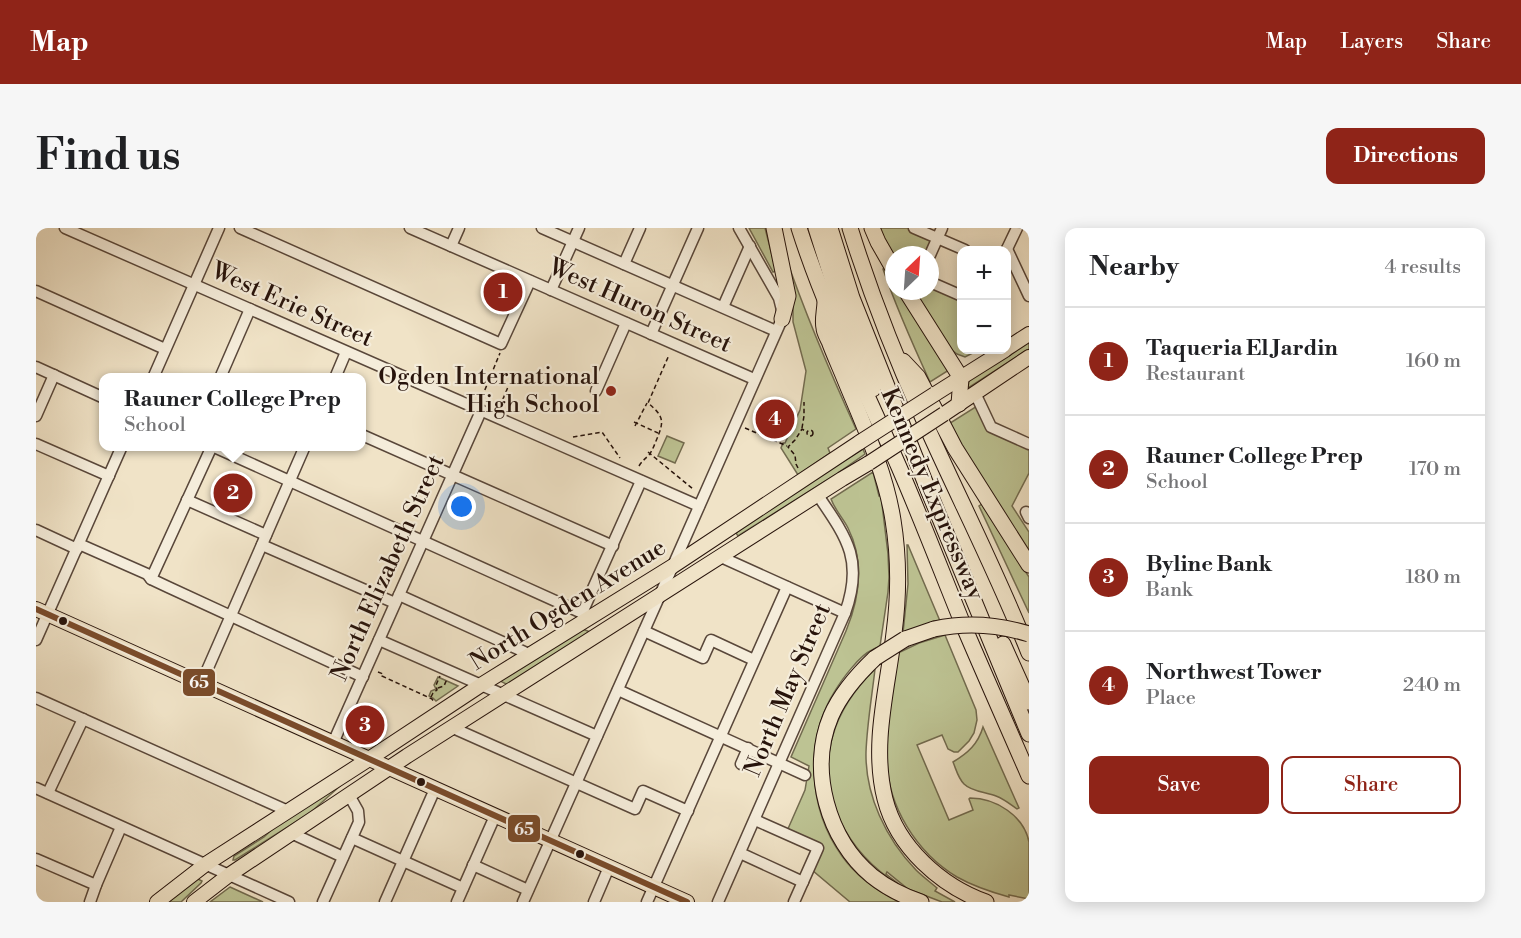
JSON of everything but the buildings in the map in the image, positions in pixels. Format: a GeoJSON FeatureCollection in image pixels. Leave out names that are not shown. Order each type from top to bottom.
{"type":"FeatureCollection","features":[{"type":"Feature","properties":{"kind":"highway"},"geometry":{"type":"LineString","coordinates":[[774,228],[788,296],[779,325]]}},
{"type":"Feature","properties":{"kind":"highway","name":"Kennedy Expressway"},"geometry":{"type":"LineString","coordinates":[[799,228],[825,301],[899,466],[963,624],[1029,776]]}},
{"type":"Feature","properties":{"kind":"highway"},"geometry":{"type":"LineString","coordinates":[[816,228],[836,291],[862,357],[899,466]]}},
{"type":"Feature","properties":{"kind":"highway"},"geometry":{"type":"LineString","coordinates":[[830,228],[852,298],[1029,734]]}},
{"type":"Feature","properties":{"kind":"highway","name":"Kennedy Expressway"},"geometry":{"type":"LineString","coordinates":[[850,228],[871,293],[921,416],[1013,612],[1029,653]]}},
{"type":"Feature","properties":{"kind":"highway"},"geometry":{"type":"LineString","coordinates":[[872,228],[885,254]]}},
{"type":"Feature","properties":{"kind":"highway"},"geometry":{"type":"LineString","coordinates":[[912,300],[961,378],[959,404]]}},
{"type":"Feature","properties":{"kind":"highway"},"geometry":{"type":"LineString","coordinates":[[825,301],[823,328],[880,466],[893,519],[896,542],[898,590],[880,744],[885,800],[909,847],[932,870],[953,886],[986,902]]}},
{"type":"Feature","properties":{"kind":"highway"},"geometry":{"type":"LineString","coordinates":[[894,351],[918,377],[955,448],[1029,565]]}},
{"type":"Feature","properties":{"kind":"highway"},"geometry":{"type":"LineString","coordinates":[[918,462],[934,488],[1029,702]]}},
{"type":"Feature","properties":{"kind":"highway"},"geometry":{"type":"LineString","coordinates":[[921,902],[885,886],[870,875],[851,854],[837,831],[830,815],[821,770],[823,746],[831,717],[846,689],[862,670],[875,658],[905,639],[934,629],[960,624],[999,626],[1029,634]]}},
{"type":"Feature","properties":{"kind":"main road","name":"North Ogden Avenue"},"geometry":{"type":"LineString","coordinates":[[1011,346],[1029,334]]}},
{"type":"Feature","properties":{"kind":"main road","name":"North Ogden Avenue"},"geometry":{"type":"LineString","coordinates":[[157,902],[206,864],[531,655],[587,615],[673,566],[961,378],[990,354]]}},
{"type":"Feature","properties":{"kind":"main road","name":"North Ogden Avenue"},"geometry":{"type":"LineString","coordinates":[[194,902],[229,875],[407,756],[869,463],[1029,357]]}},
{"type":"Feature","properties":{"kind":"main road"},"geometry":{"type":"LineString","coordinates":[[42,612],[687,902]]}},
{"type":"Feature","properties":{"kind":"street","name":"West Erie Street"},"geometry":{"type":"LineString","coordinates":[[65,228],[699,506]]}},
{"type":"Feature","properties":{"kind":"street"},"geometry":{"type":"LineString","coordinates":[[155,373],[219,228]]}},
{"type":"Feature","properties":{"kind":"street"},"geometry":{"type":"LineString","coordinates":[[240,228],[501,344],[530,281]]}},
{"type":"Feature","properties":{"kind":"street","name":"West Huron Street"},"geometry":{"type":"LineString","coordinates":[[410,228],[754,379]]}},
{"type":"Feature","properties":{"kind":"street"},"geometry":{"type":"LineString","coordinates":[[451,246],[459,228]]}},
{"type":"Feature","properties":{"kind":"street"},"geometry":{"type":"LineString","coordinates":[[542,228],[723,308],[779,325]]}},
{"type":"Feature","properties":{"kind":"street"},"geometry":{"type":"LineString","coordinates":[[551,290],[579,228]]}},
{"type":"Feature","properties":{"kind":"street"},"geometry":{"type":"LineString","coordinates":[[624,264],[640,228]]}},
{"type":"Feature","properties":{"kind":"street"},"geometry":{"type":"LineString","coordinates":[[651,334],[698,228]]}},
{"type":"Feature","properties":{"kind":"street"},"geometry":{"type":"LineString","coordinates":[[522,902],[779,325],[782,310],[779,298],[739,228]]}},
{"type":"Feature","properties":{"kind":"street"},"geometry":{"type":"LineString","coordinates":[[914,228],[940,233],[959,246]]}},
{"type":"Feature","properties":{"kind":"street"},"geometry":{"type":"LineString","coordinates":[[1009,246],[1017,228]]}},
{"type":"Feature","properties":{"kind":"street"},"geometry":{"type":"LineString","coordinates":[[723,308],[750,246]]}},
{"type":"Feature","properties":{"kind":"street"},"geometry":{"type":"LineString","coordinates":[[1011,258],[1029,296]]}},
{"type":"Feature","properties":{"kind":"street"},"geometry":{"type":"LineString","coordinates":[[939,286],[957,294]]}},
{"type":"Feature","properties":{"kind":"street"},"geometry":{"type":"LineString","coordinates":[[36,291],[165,349]]}},
{"type":"Feature","properties":{"kind":"street"},"geometry":{"type":"LineString","coordinates":[[225,373],[250,309]]}},
{"type":"Feature","properties":{"kind":"street"},"geometry":{"type":"LineString","coordinates":[[597,391],[626,323]]}},
{"type":"Feature","properties":{"kind":"street"},"geometry":{"type":"LineString","coordinates":[[337,373],[346,352]]}},
{"type":"Feature","properties":{"kind":"street"},"geometry":{"type":"LineString","coordinates":[[36,367],[99,396]]}},
{"type":"Feature","properties":{"kind":"street"},"geometry":{"type":"LineString","coordinates":[[36,416],[54,375]]}},
{"type":"Feature","properties":{"kind":"street"},"geometry":{"type":"LineString","coordinates":[[975,393],[991,427],[1029,444]]}},
{"type":"Feature","properties":{"kind":"street","name":"North Elizabeth Street"},"geometry":{"type":"LineString","coordinates":[[333,743],[481,411]]}},
{"type":"Feature","properties":{"kind":"street"},"geometry":{"type":"LineString","coordinates":[[366,437],[613,546]]}},
{"type":"Feature","properties":{"kind":"street"},"geometry":{"type":"LineString","coordinates":[[36,444],[109,476]]}},
{"type":"Feature","properties":{"kind":"street"},"geometry":{"type":"LineString","coordinates":[[36,640],[42,612],[78,546],[120,451]]}},
{"type":"Feature","properties":{"kind":"street"},"geometry":{"type":"LineString","coordinates":[[151,579],[210,451]]}},
{"type":"Feature","properties":{"kind":"street"},"geometry":{"type":"LineString","coordinates":[[221,451],[587,615],[641,481]]}},
{"type":"Feature","properties":{"kind":"street"},"geometry":{"type":"LineString","coordinates":[[201,684],[303,451]]}},
{"type":"Feature","properties":{"kind":"street","name":"North May Street"},"geometry":{"type":"LineString","coordinates":[[718,902],[845,613],[853,584],[852,561],[848,544],[817,494]]}},
{"type":"Feature","properties":{"kind":"street"},"geometry":{"type":"LineString","coordinates":[[187,500],[264,540],[531,655]]}},
{"type":"Feature","properties":{"kind":"street"},"geometry":{"type":"LineString","coordinates":[[36,530],[147,574],[151,579],[363,677]]}},
{"type":"Feature","properties":{"kind":"street"},"geometry":{"type":"LineString","coordinates":[[721,557],[845,613]]}},
{"type":"Feature","properties":{"kind":"street"},"geometry":{"type":"LineString","coordinates":[[647,902],[787,587]]}},
{"type":"Feature","properties":{"kind":"street"},"geometry":{"type":"LineString","coordinates":[[644,631],[703,658],[711,640],[754,660]]}},
{"type":"Feature","properties":{"kind":"street"},"geometry":{"type":"LineString","coordinates":[[379,640],[597,736]]}},
{"type":"Feature","properties":{"kind":"street"},"geometry":{"type":"LineString","coordinates":[[618,690],[805,775]]}},
{"type":"Feature","properties":{"kind":"street"},"geometry":{"type":"LineString","coordinates":[[36,698],[288,812]]}},
{"type":"Feature","properties":{"kind":"street"},"geometry":{"type":"LineString","coordinates":[[48,793],[83,719]]}},
{"type":"Feature","properties":{"kind":"street"},"geometry":{"type":"LineString","coordinates":[[453,728],[635,809],[643,791],[688,811]]}},
{"type":"Feature","properties":{"kind":"street"},"geometry":{"type":"LineString","coordinates":[[741,764],[748,748]]}},
{"type":"Feature","properties":{"kind":"street"},"geometry":{"type":"LineString","coordinates":[[36,788],[289,902]]}},
{"type":"Feature","properties":{"kind":"street"},"geometry":{"type":"LineString","coordinates":[[385,902],[435,789]]}},
{"type":"Feature","properties":{"kind":"street"},"geometry":{"type":"LineString","coordinates":[[323,902],[359,822],[358,812],[349,795]]}},
{"type":"Feature","properties":{"kind":"street"},"geometry":{"type":"LineString","coordinates":[[457,902],[495,816]]}},
{"type":"Feature","properties":{"kind":"street"},"geometry":{"type":"LineString","coordinates":[[754,820],[818,848],[794,902]]}},
{"type":"Feature","properties":{"kind":"street"},"geometry":{"type":"LineString","coordinates":[[90,902],[122,826]]}},
{"type":"Feature","properties":{"kind":"street"},"geometry":{"type":"LineString","coordinates":[[291,833],[343,858]]}},
{"type":"Feature","properties":{"kind":"street"},"geometry":{"type":"LineString","coordinates":[[352,838],[463,888]]}},
{"type":"Feature","properties":{"kind":"street"},"geometry":{"type":"LineString","coordinates":[[740,853],[803,882]]}},
{"type":"Feature","properties":{"kind":"street"},"geometry":{"type":"LineString","coordinates":[[36,859],[96,885]]}},
{"type":"Feature","properties":{"kind":"street"},"geometry":{"type":"LineString","coordinates":[[473,865],[528,890]]}},
{"type":"Feature","properties":{"kind":"street"},"geometry":{"type":"LineString","coordinates":[[594,902],[609,867]]}},
{"type":"Feature","properties":{"kind":"street"},"geometry":{"type":"LineString","coordinates":[[84,902],[96,885]]}},
{"type":"Feature","properties":{"kind":"path"},"geometry":{"type":"LineString","coordinates":[[482,398],[502,350]]}},
{"type":"Feature","properties":{"kind":"path"},"geometry":{"type":"LineString","coordinates":[[659,433],[635,424],[648,402],[669,355]]}},
{"type":"Feature","properties":{"kind":"path"},"geometry":{"type":"LineString","coordinates":[[500,406],[508,387]]}},
{"type":"Feature","properties":{"kind":"path"},"geometry":{"type":"LineString","coordinates":[[639,466],[649,453],[662,426],[660,416],[648,402]]}},
{"type":"Feature","properties":{"kind":"path"},"geometry":{"type":"LineString","coordinates":[[788,447],[804,424],[804,402]]}},
{"type":"Feature","properties":{"kind":"path"},"geometry":{"type":"LineString","coordinates":[[744,428],[788,447],[795,455],[798,469]]}},
{"type":"Feature","properties":{"kind":"path"},"geometry":{"type":"LineString","coordinates":[[802,429],[807,432]]}},
{"type":"Feature","properties":{"kind":"path"},"geometry":{"type":"LineString","coordinates":[[573,437],[602,432],[620,458]]}},
{"type":"Feature","properties":{"kind":"path"},"geometry":{"type":"LineString","coordinates":[[649,453],[693,489]]}},
{"type":"Feature","properties":{"kind":"path"},"geometry":{"type":"LineString","coordinates":[[378,672],[435,702]]}},
{"type":"Feature","properties":{"kind":"path"},"geometry":{"type":"LineString","coordinates":[[430,698],[437,690],[436,685],[440,676]]}},
{"type":"Feature","properties":{"kind":"path"},"geometry":{"type":"LineString","coordinates":[[437,688],[444,686],[447,679]]}},
{"type":"Feature","properties":{"kind":"green space"},"geometry":{"type":"Polygon","coordinates":[[[749,228],[765,228],[776,271],[773,272],[749,228]]]}},
{"type":"Feature","properties":{"kind":"green space"},"geometry":{"type":"Polygon","coordinates":[[[877,228],[909,228],[932,240],[930,246],[888,246],[877,228]]]}},
{"type":"Feature","properties":{"kind":"green space"},"geometry":{"type":"Polygon","coordinates":[[[783,249],[817,340],[856,429],[828,448],[830,453],[798,475],[781,448],[800,410],[806,371],[793,322],[793,301],[783,249]]]}},
{"type":"Feature","properties":{"kind":"green space"},"geometry":{"type":"Polygon","coordinates":[[[939,291],[957,298],[957,354],[948,347],[917,300],[939,300],[939,291]]]}},
{"type":"Feature","properties":{"kind":"green space"},"geometry":{"type":"Polygon","coordinates":[[[894,300],[905,300],[949,370],[930,382],[894,300]]]}},
{"type":"Feature","properties":{"kind":"green space"},"geometry":{"type":"Polygon","coordinates":[[[1029,341],[1029,349],[968,388],[969,380],[1029,341]]]}},
{"type":"Feature","properties":{"kind":"green space"},"geometry":{"type":"Polygon","coordinates":[[[977,406],[986,428],[1029,447],[1029,473],[1012,506],[1029,532],[1029,552],[947,425],[977,406]]]}},
{"type":"Feature","properties":{"kind":"green space"},"geometry":{"type":"Polygon","coordinates":[[[667,436],[684,443],[675,463],[658,456],[667,436]]]}},
{"type":"Feature","properties":{"kind":"green space"},"geometry":{"type":"Polygon","coordinates":[[[863,449],[865,454],[835,475],[738,536],[736,533],[765,510],[863,449]]]}},
{"type":"Feature","properties":{"kind":"green space"},"geometry":{"type":"Polygon","coordinates":[[[873,472],[879,496],[881,496],[889,577],[880,646],[867,653],[852,668],[838,686],[825,710],[818,731],[814,774],[822,817],[842,856],[868,883],[899,902],[850,902],[812,870],[822,846],[787,831],[805,790],[809,766],[791,757],[851,618],[859,580],[857,554],[853,541],[831,499],[873,472]]]}},
{"type":"Feature","properties":{"kind":"green space"},"geometry":{"type":"Polygon","coordinates":[[[982,504],[1029,577],[1029,613],[979,506],[982,504]]]}},
{"type":"Feature","properties":{"kind":"green space"},"geometry":{"type":"Polygon","coordinates":[[[907,545],[940,621],[903,633],[908,584],[907,545]]]}},
{"type":"Feature","properties":{"kind":"green space"},"geometry":{"type":"Polygon","coordinates":[[[580,628],[590,632],[508,685],[500,681],[580,628]]]}},
{"type":"Feature","properties":{"kind":"green space"},"geometry":{"type":"Polygon","coordinates":[[[945,635],[976,710],[977,720],[974,733],[958,752],[948,749],[942,735],[917,745],[949,820],[973,810],[970,798],[999,805],[1021,824],[1029,842],[1029,899],[1009,895],[1009,897],[982,888],[957,877],[943,867],[917,842],[907,827],[892,794],[888,777],[887,746],[898,653],[919,643],[945,635]]]}},
{"type":"Feature","properties":{"kind":"green space"},"geometry":{"type":"Polygon","coordinates":[[[875,669],[866,752],[873,800],[895,845],[905,858],[937,888],[935,891],[955,902],[942,902],[908,889],[887,872],[886,874],[899,885],[881,872],[851,839],[840,820],[833,800],[829,779],[829,757],[833,735],[850,699],[875,669]]]}},
{"type":"Feature","properties":{"kind":"green space"},"geometry":{"type":"Polygon","coordinates":[[[438,677],[458,686],[436,701],[429,696],[431,691],[436,689],[434,685],[438,677]]]}},
{"type":"Feature","properties":{"kind":"green space"},"geometry":{"type":"Polygon","coordinates":[[[983,727],[1019,808],[1017,809],[999,797],[967,787],[957,773],[953,762],[972,748],[983,727]]]}},
{"type":"Feature","properties":{"kind":"green space"},"geometry":{"type":"Polygon","coordinates":[[[339,785],[310,813],[233,860],[234,856],[264,837],[280,822],[339,785]]]}},
{"type":"Feature","properties":{"kind":"green space"},"geometry":{"type":"Polygon","coordinates":[[[196,878],[202,881],[201,883],[181,902],[165,902],[196,878]]]}},
{"type":"Feature","properties":{"kind":"green space"},"geometry":{"type":"Polygon","coordinates":[[[230,887],[263,902],[210,902],[230,887]]]}},
{"type":"Feature","properties":{"kind":"transit line","name":"65"},"geometry":{"type":"LineString","coordinates":[[36,609],[687,902]]}},
{"type":"Feature","properties":{"kind":"place","name":"Taqueria El Jardin"},"geometry":{"type":"Point","coordinates":[503,292]}},
{"type":"Feature","properties":{"kind":"place","name":"Ogden International High School"},"geometry":{"type":"Point","coordinates":[611,391]}},
{"type":"Feature","properties":{"kind":"place","name":"Northwest Tower"},"geometry":{"type":"Point","coordinates":[775,419]}},
{"type":"Feature","properties":{"kind":"place","name":"Rauner College Prep"},"geometry":{"type":"Point","coordinates":[233,493]}},
{"type":"Feature","properties":{"kind":"place","name":"Byline Bank"},"geometry":{"type":"Point","coordinates":[365,725]}}]}
